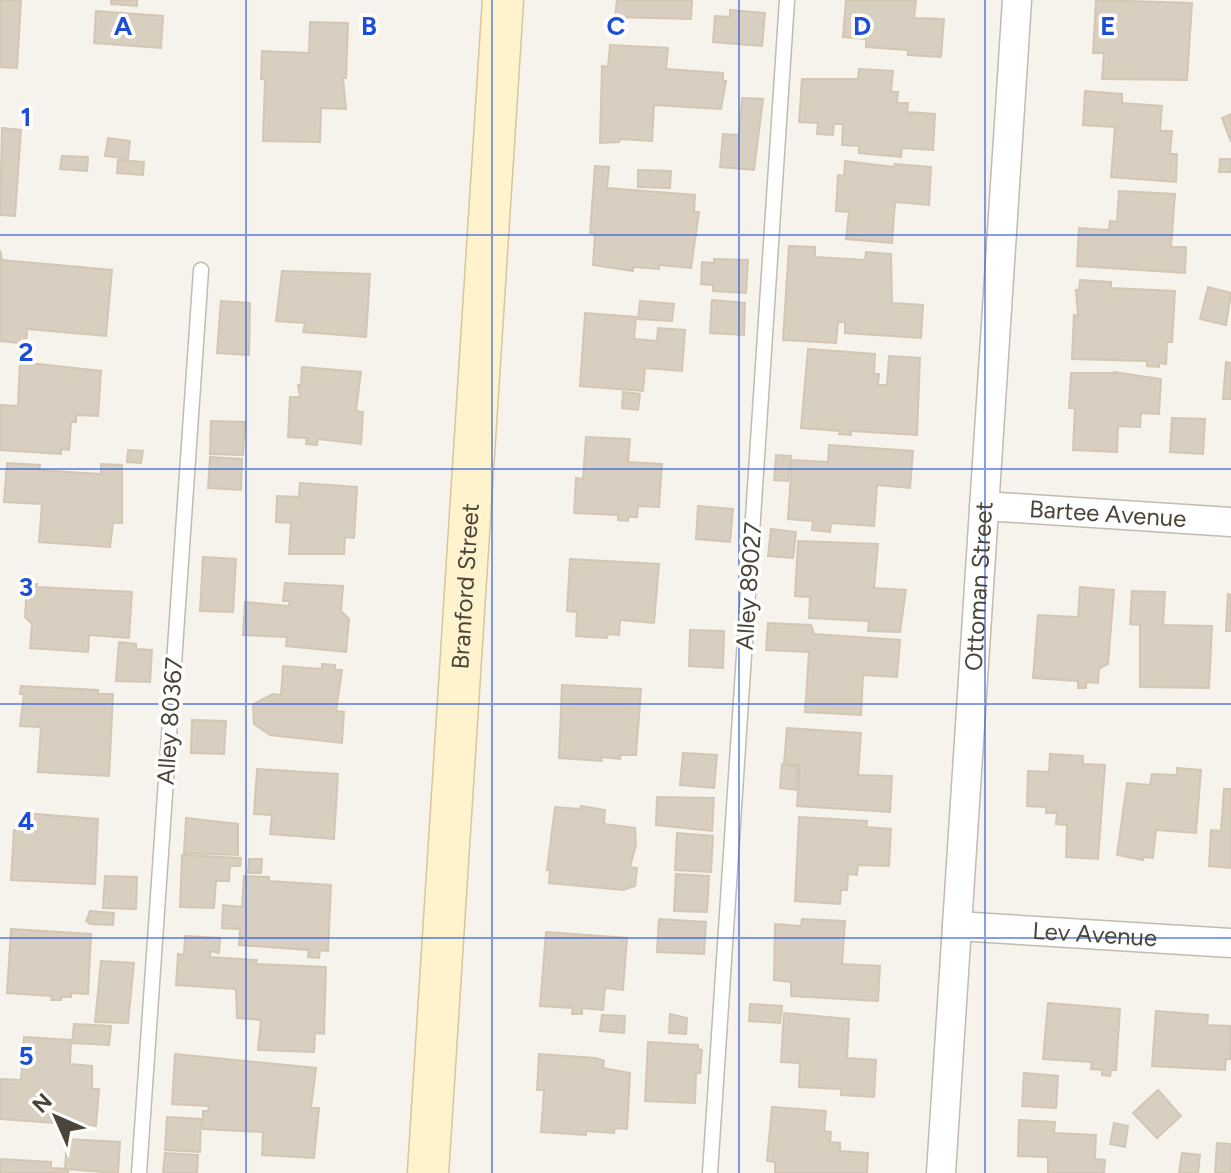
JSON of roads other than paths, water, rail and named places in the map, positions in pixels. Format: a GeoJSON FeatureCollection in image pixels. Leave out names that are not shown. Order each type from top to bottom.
{"type":"FeatureCollection","features":[{"type":"Feature","properties":{"kind":"main road","name":"Branford Street"},"geometry":{"type":"LineString","coordinates":[[428,1173],[503,0]]}},
{"type":"Feature","properties":{"kind":"street","name":"Ottoman Street"},"geometry":{"type":"LineString","coordinates":[[941,1173],[1017,0]]}},
{"type":"Feature","properties":{"kind":"street","name":"Bartee Avenue"},"geometry":{"type":"LineString","coordinates":[[984,506],[1231,522]]}},
{"type":"Feature","properties":{"kind":"street","name":"Lev Avenue"},"geometry":{"type":"LineString","coordinates":[[957,926],[1231,943]]}},
{"type":"Feature","properties":{"kind":"lane","name":"Alley 89027"},"geometry":{"type":"LineString","coordinates":[[710,1173],[787,0]]}},
{"type":"Feature","properties":{"kind":"lane","name":"Alley 80367"},"geometry":{"type":"LineString","coordinates":[[139,1173],[201,270]]}}]}
